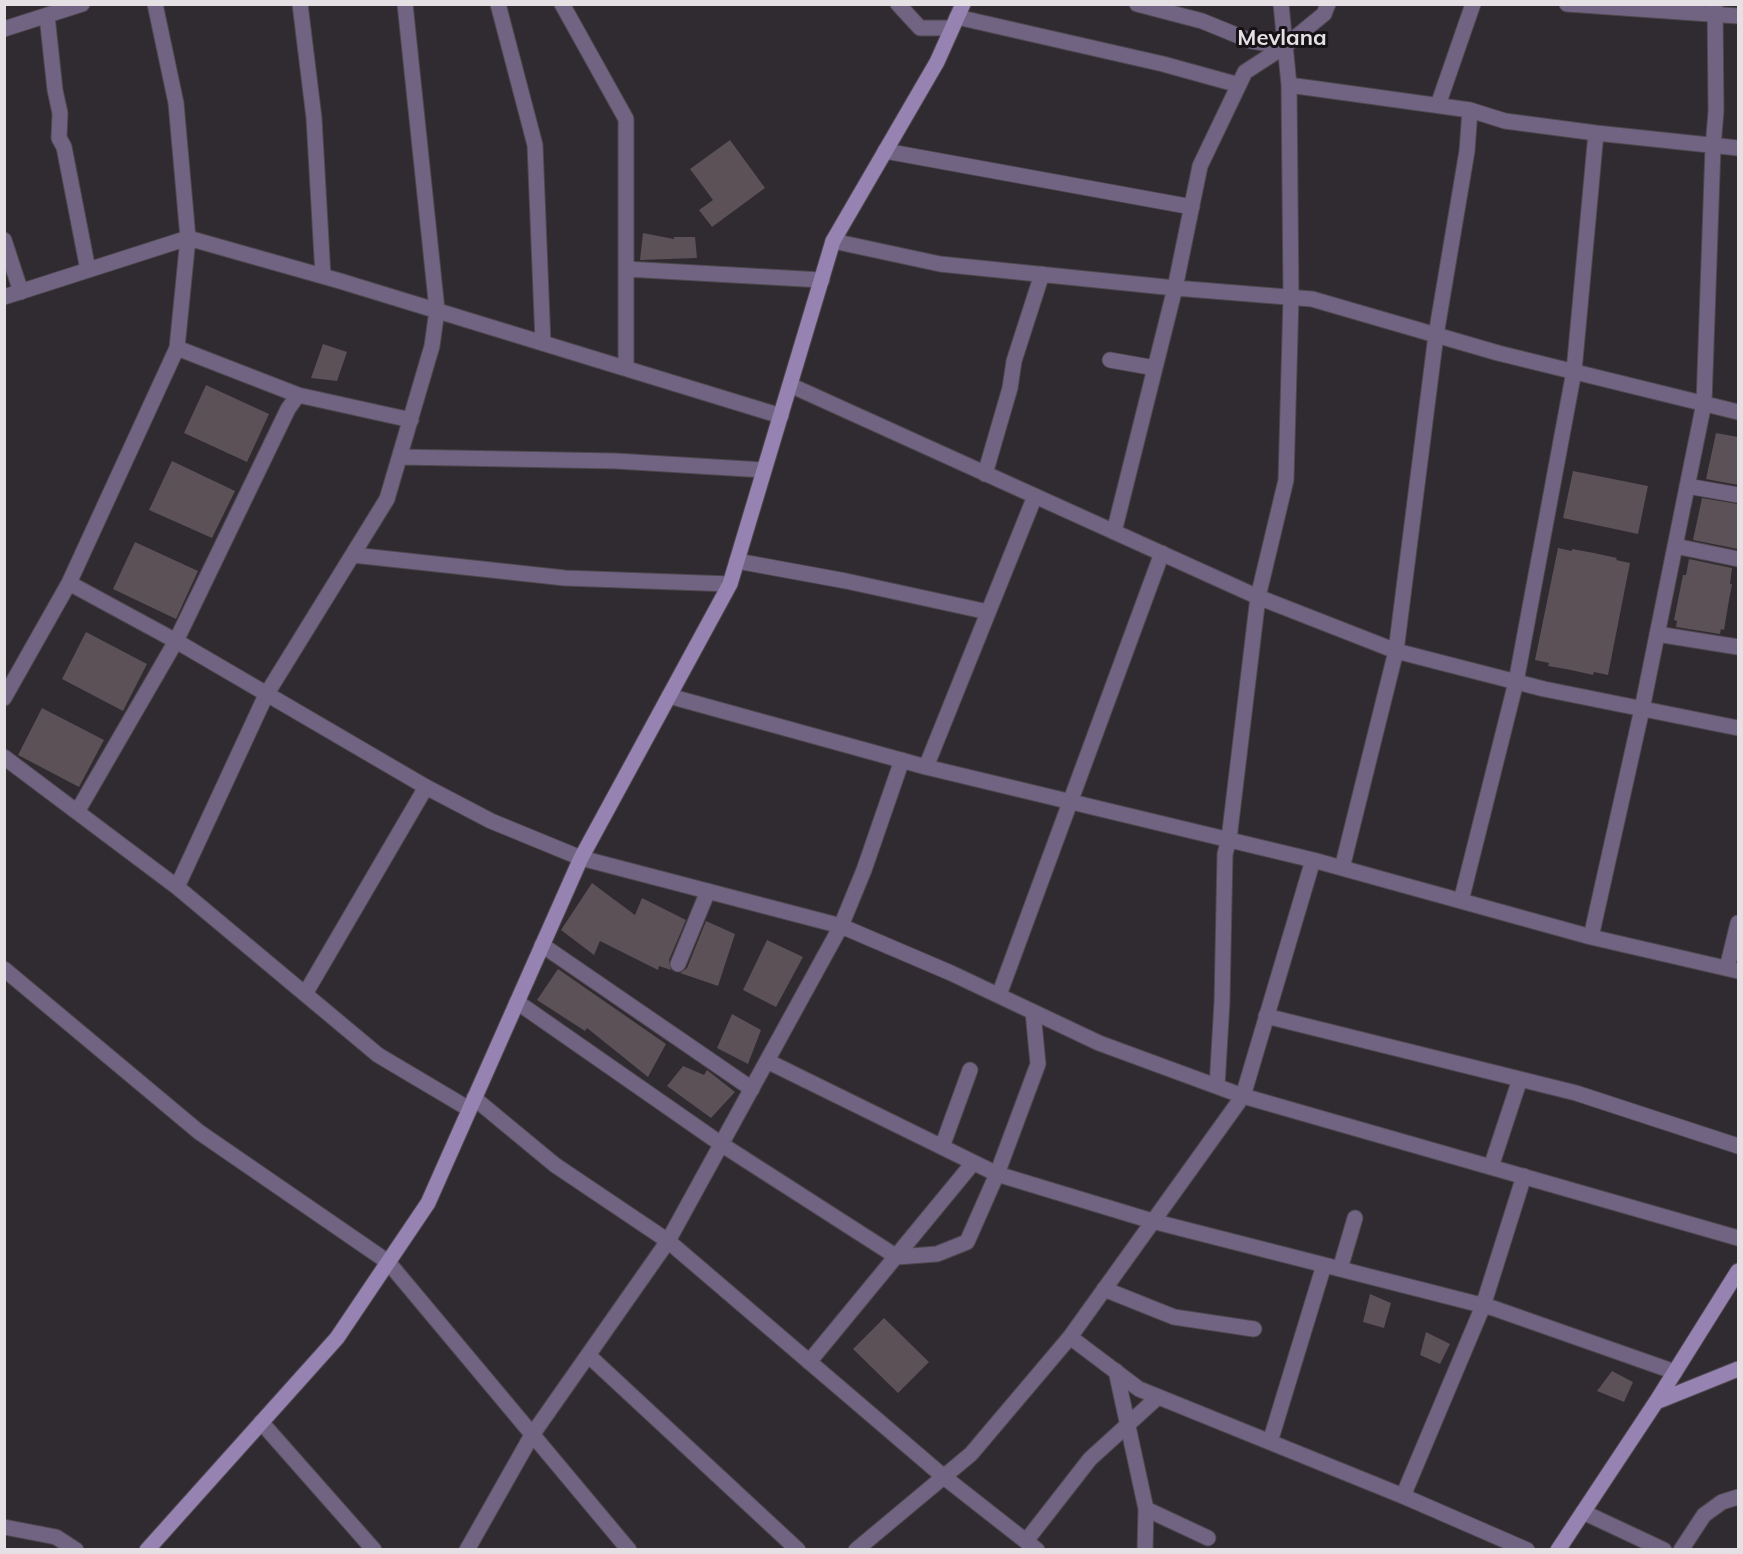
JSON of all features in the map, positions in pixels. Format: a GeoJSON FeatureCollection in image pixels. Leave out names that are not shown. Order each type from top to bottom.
{"type":"FeatureCollection","features":[{"type":"Feature","properties":{"kind":"street"},"geometry":{"type":"LineString","coordinates":[[4,28],[82,4]]}},
{"type":"Feature","properties":{"kind":"street"},"geometry":{"type":"LineString","coordinates":[[4,698],[69,584],[177,348],[188,238],[176,103],[155,4]]}},
{"type":"Feature","properties":{"kind":"street"},"geometry":{"type":"LineString","coordinates":[[300,4],[314,118],[323,276]]}},
{"type":"Feature","properties":{"kind":"street"},"geometry":{"type":"LineString","coordinates":[[177,888],[266,695],[387,499],[432,346],[437,310],[405,4]]}},
{"type":"Feature","properties":{"kind":"street"},"geometry":{"type":"LineString","coordinates":[[498,4],[535,145],[543,343]]}},
{"type":"Feature","properties":{"kind":"street"},"geometry":{"type":"LineString","coordinates":[[562,4],[626,119],[626,368]]}},
{"type":"Feature","properties":{"kind":"street"},"geometry":{"type":"LineString","coordinates":[[898,4],[920,28],[957,16],[1163,64],[1239,85]]}},
{"type":"Feature","properties":{"kind":"street"},"geometry":{"type":"LineString","coordinates":[[1137,4],[1202,21],[1251,41],[1286,46]]}},
{"type":"Feature","properties":{"kind":"street"},"geometry":{"type":"LineString","coordinates":[[1216,1086],[1222,1002],[1225,854],[1229,839],[1258,597],[1286,480],[1291,297],[1289,85],[1281,4]]}},
{"type":"Feature","properties":{"kind":"street"},"geometry":{"type":"LineString","coordinates":[[1114,532],[1175,288],[1200,166],[1245,72],[1286,46],[1324,14],[1328,4]]}},
{"type":"Feature","properties":{"kind":"street"},"geometry":{"type":"LineString","coordinates":[[1438,105],[1473,4]]}},
{"type":"Feature","properties":{"kind":"street"},"geometry":{"type":"LineString","coordinates":[[1567,4],[1715,10],[1738,16]]}},
{"type":"Feature","properties":{"kind":"street"},"geometry":{"type":"LineString","coordinates":[[1590,937],[1642,709],[1704,403],[1716,111],[1715,10]]}},
{"type":"Feature","properties":{"kind":"street"},"geometry":{"type":"LineString","coordinates":[[46,16],[60,113],[59,138],[64,147],[88,270]]}},
{"type":"Feature","properties":{"kind":"street"},"geometry":{"type":"LineString","coordinates":[[147,1550],[337,1338],[428,1203],[580,858],[730,584],[834,241],[937,62],[957,16]]}},
{"type":"Feature","properties":{"kind":"street"},"geometry":{"type":"LineString","coordinates":[[1289,85],[1470,110],[1505,121],[1596,134],[1738,148]]}},
{"type":"Feature","properties":{"kind":"street"},"geometry":{"type":"LineString","coordinates":[[1342,868],[1396,651],[1436,335],[1467,152],[1470,110]]}},
{"type":"Feature","properties":{"kind":"street"},"geometry":{"type":"LineString","coordinates":[[1461,901],[1516,682],[1574,371],[1596,134]]}},
{"type":"Feature","properties":{"kind":"street"},"geometry":{"type":"LineString","coordinates":[[885,151],[1192,207]]}},
{"type":"Feature","properties":{"kind":"street"},"geometry":{"type":"LineString","coordinates":[[4,297],[188,238],[437,310],[781,416]]}},
{"type":"Feature","properties":{"kind":"street"},"geometry":{"type":"LineString","coordinates":[[4,240],[21,292]]}},
{"type":"Feature","properties":{"kind":"street"},"geometry":{"type":"LineString","coordinates":[[834,241],[940,264],[1175,288],[1312,298],[1498,353],[1738,412]]}},
{"type":"Feature","properties":{"kind":"street"},"geometry":{"type":"LineString","coordinates":[[626,269],[822,280]]}},
{"type":"Feature","properties":{"kind":"street"},"geometry":{"type":"LineString","coordinates":[[985,474],[1010,388],[1014,361],[1042,274]]}},
{"type":"Feature","properties":{"kind":"street"},"geometry":{"type":"LineString","coordinates":[[177,348],[298,394],[411,420]]}},
{"type":"Feature","properties":{"kind":"street"},"geometry":{"type":"LineString","coordinates":[[1110,360],[1155,368]]}},
{"type":"Feature","properties":{"kind":"street"},"geometry":{"type":"LineString","coordinates":[[790,385],[1258,597],[1396,651],[1516,682],[1738,728]]}},
{"type":"Feature","properties":{"kind":"street"},"geometry":{"type":"LineString","coordinates":[[77,813],[176,641],[288,409],[298,394]]}},
{"type":"Feature","properties":{"kind":"street"},"geometry":{"type":"LineString","coordinates":[[400,457],[616,461],[764,470]]}},
{"type":"Feature","properties":{"kind":"street"},"geometry":{"type":"LineString","coordinates":[[1687,486],[1738,495]]}},
{"type":"Feature","properties":{"kind":"street"},"geometry":{"type":"LineString","coordinates":[[926,767],[1035,496]]}},
{"type":"Feature","properties":{"kind":"street"},"geometry":{"type":"LineString","coordinates":[[1675,546],[1738,559]]}},
{"type":"Feature","properties":{"kind":"street"},"geometry":{"type":"LineString","coordinates":[[999,995],[1162,553]]}},
{"type":"Feature","properties":{"kind":"street"},"geometry":{"type":"LineString","coordinates":[[353,555],[565,578],[730,584]]}},
{"type":"Feature","properties":{"kind":"street"},"geometry":{"type":"LineString","coordinates":[[737,561],[846,581],[988,612]]}},
{"type":"Feature","properties":{"kind":"street"},"geometry":{"type":"LineString","coordinates":[[69,584],[176,641],[426,787],[490,821],[580,858],[841,926],[951,973],[1099,1043],[1243,1096],[1738,1238]]}},
{"type":"Feature","properties":{"kind":"street"},"geometry":{"type":"LineString","coordinates":[[1657,634],[1738,647]]}},
{"type":"Feature","properties":{"kind":"street"},"geometry":{"type":"LineString","coordinates":[[669,696],[926,767],[1313,860],[1590,937],[1733,970],[1738,922]]}},
{"type":"Feature","properties":{"kind":"street"},"geometry":{"type":"LineString","coordinates":[[4,757],[177,888],[378,1055],[472,1104],[555,1165],[668,1241],[944,1477],[1031,1545],[1090,1459],[1158,1397]]}},
{"type":"Feature","properties":{"kind":"street"},"geometry":{"type":"LineString","coordinates":[[467,1550],[532,1435],[668,1241],[722,1144],[841,926],[864,870],[902,760]]}},
{"type":"Feature","properties":{"kind":"street"},"geometry":{"type":"LineString","coordinates":[[305,994],[426,787]]}},
{"type":"Feature","properties":{"kind":"street"},"geometry":{"type":"LineString","coordinates":[[856,1550],[971,1454],[1070,1336],[1243,1096],[1313,860]]}},
{"type":"Feature","properties":{"kind":"street"},"geometry":{"type":"LineString","coordinates":[[678,964],[708,891]]}},
{"type":"Feature","properties":{"kind":"street"},"geometry":{"type":"LineString","coordinates":[[542,945],[752,1089]]}},
{"type":"Feature","properties":{"kind":"street"},"geometry":{"type":"LineString","coordinates":[[4,969],[199,1132],[388,1262],[628,1550]]}},
{"type":"Feature","properties":{"kind":"street"},"geometry":{"type":"LineString","coordinates":[[517,1002],[722,1144],[897,1257],[937,1254],[967,1242],[997,1174],[1038,1064],[1033,1011]]}},
{"type":"Feature","properties":{"kind":"street"},"geometry":{"type":"LineString","coordinates":[[1266,1016],[1576,1094],[1738,1146]]}},
{"type":"Feature","properties":{"kind":"street"},"geometry":{"type":"LineString","coordinates":[[766,1061],[997,1174],[1152,1221],[1483,1306],[1675,1372]]}},
{"type":"Feature","properties":{"kind":"street"},"geometry":{"type":"LineString","coordinates":[[942,1147],[970,1070]]}},
{"type":"Feature","properties":{"kind":"street"},"geometry":{"type":"LineString","coordinates":[[1491,1167],[1520,1079]]}},
{"type":"Feature","properties":{"kind":"street"},"geometry":{"type":"LineString","coordinates":[[810,1362],[973,1163]]}},
{"type":"Feature","properties":{"kind":"street"},"geometry":{"type":"LineString","coordinates":[[1404,1496],[1483,1306],[1524,1176]]}},
{"type":"Feature","properties":{"kind":"street"},"geometry":{"type":"LineString","coordinates":[[1340,1269],[1355,1218]]}},
{"type":"Feature","properties":{"kind":"street"},"geometry":{"type":"LineString","coordinates":[[1270,1442],[1324,1265]]}},
{"type":"Feature","properties":{"kind":"street"},"geometry":{"type":"LineString","coordinates":[[1558,1550],[1656,1402],[1738,1271]]}},
{"type":"Feature","properties":{"kind":"street"},"geometry":{"type":"LineString","coordinates":[[1104,1289],[1174,1317],[1254,1329]]}},
{"type":"Feature","properties":{"kind":"street"},"geometry":{"type":"LineString","coordinates":[[1070,1336],[1139,1389],[1404,1496],[1527,1550]]}},
{"type":"Feature","properties":{"kind":"street"},"geometry":{"type":"LineString","coordinates":[[588,1355],[798,1550]]}},
{"type":"Feature","properties":{"kind":"street"},"geometry":{"type":"LineString","coordinates":[[1656,1402],[1738,1370]]}},
{"type":"Feature","properties":{"kind":"street"},"geometry":{"type":"LineString","coordinates":[[1116,1371],[1146,1509],[1144,1550]]}},
{"type":"Feature","properties":{"kind":"street"},"geometry":{"type":"LineString","coordinates":[[261,1422],[374,1550]]}},
{"type":"Feature","properties":{"kind":"street"},"geometry":{"type":"LineString","coordinates":[[1681,1550],[1704,1515],[1722,1502],[1738,1497]]}},
{"type":"Feature","properties":{"kind":"street"},"geometry":{"type":"LineString","coordinates":[[1146,1509],[1208,1538]]}},
{"type":"Feature","properties":{"kind":"street"},"geometry":{"type":"LineString","coordinates":[[1583,1512],[1664,1550]]}},
{"type":"Feature","properties":{"kind":"street"},"geometry":{"type":"LineString","coordinates":[[4,1527],[56,1537],[76,1550]]}},
{"type":"Feature","properties":{"kind":"building"},"geometry":{"type":"Polygon","coordinates":[[[730,140],[765,188],[712,227],[699,210],[713,200],[690,169],[730,140]]]}},
{"type":"Feature","properties":{"kind":"building"},"geometry":{"type":"Polygon","coordinates":[[[643,233],[674,239],[674,237],[695,237],[697,258],[640,260],[643,233]]]}},
{"type":"Feature","properties":{"kind":"building"},"geometry":{"type":"Polygon","coordinates":[[[323,344],[347,352],[337,381],[311,378],[323,344]]]}},
{"type":"Feature","properties":{"kind":"building"},"geometry":{"type":"Polygon","coordinates":[[[206,385],[269,414],[247,462],[184,433],[206,385]]]}},
{"type":"Feature","properties":{"kind":"building"},"geometry":{"type":"Polygon","coordinates":[[[1716,433],[1738,437],[1738,485],[1706,479],[1716,433]]]}},
{"type":"Feature","properties":{"kind":"building"},"geometry":{"type":"Polygon","coordinates":[[[172,461],[235,491],[212,538],[149,510],[172,461]]]}},
{"type":"Feature","properties":{"kind":"building"},"geometry":{"type":"Polygon","coordinates":[[[1573,471],[1648,486],[1638,534],[1563,518],[1573,471]]]}},
{"type":"Feature","properties":{"kind":"building"},"geometry":{"type":"Polygon","coordinates":[[[1702,498],[1738,504],[1738,549],[1693,540],[1702,498]]]}},
{"type":"Feature","properties":{"kind":"building"},"geometry":{"type":"Polygon","coordinates":[[[135,542],[198,571],[176,619],[113,589],[135,542]]]}},
{"type":"Feature","properties":{"kind":"building"},"geometry":{"type":"Polygon","coordinates":[[[1558,548],[1594,553],[1630,563],[1608,675],[1594,672],[1593,675],[1548,666],[1549,663],[1535,660],[1558,548]]]}},
{"type":"Feature","properties":{"kind":"building"},"geometry":{"type":"Polygon","coordinates":[[[1689,559],[1732,568],[1730,584],[1732,584],[1724,630],[1721,629],[1720,634],[1676,627],[1677,621],[1674,620],[1683,575],[1686,575],[1689,559]]]}},
{"type":"Feature","properties":{"kind":"building"},"geometry":{"type":"Polygon","coordinates":[[[86,632],[147,664],[123,711],[62,679],[86,632]]]}},
{"type":"Feature","properties":{"kind":"building"},"geometry":{"type":"Polygon","coordinates":[[[42,708],[104,740],[79,787],[18,755],[42,708]]]}},
{"type":"Feature","properties":{"kind":"building"},"geometry":{"type":"Polygon","coordinates":[[[592,883],[635,915],[642,898],[686,920],[669,960],[671,970],[659,966],[658,970],[600,941],[594,955],[561,930],[592,883]]]}},
{"type":"Feature","properties":{"kind":"building"},"geometry":{"type":"Polygon","coordinates":[[[706,921],[735,934],[718,986],[680,973],[687,968],[706,921]]]}},
{"type":"Feature","properties":{"kind":"building"},"geometry":{"type":"Polygon","coordinates":[[[767,940],[803,957],[776,1007],[743,990],[767,940]]]}},
{"type":"Feature","properties":{"kind":"building"},"geometry":{"type":"Polygon","coordinates":[[[558,969],[666,1044],[648,1077],[587,1028],[585,1031],[537,1000],[558,969]]]}},
{"type":"Feature","properties":{"kind":"building"},"geometry":{"type":"Polygon","coordinates":[[[732,1014],[761,1030],[748,1064],[717,1048],[732,1014]]]}},
{"type":"Feature","properties":{"kind":"building"},"geometry":{"type":"Polygon","coordinates":[[[683,1066],[704,1075],[707,1070],[735,1092],[711,1118],[667,1086],[683,1066]]]}},
{"type":"Feature","properties":{"kind":"building"},"geometry":{"type":"Polygon","coordinates":[[[1370,1294],[1391,1303],[1384,1328],[1363,1322],[1370,1294]]]}},
{"type":"Feature","properties":{"kind":"building"},"geometry":{"type":"Polygon","coordinates":[[[884,1318],[929,1362],[898,1393],[853,1349],[884,1318]]]}},
{"type":"Feature","properties":{"kind":"building"},"geometry":{"type":"Polygon","coordinates":[[[1426,1332],[1450,1344],[1440,1364],[1420,1355],[1426,1332]]]}},
{"type":"Feature","properties":{"kind":"building"},"geometry":{"type":"Polygon","coordinates":[[[1612,1371],[1633,1382],[1624,1402],[1597,1391],[1612,1371]]]}},
{"type":"Feature","properties":{"kind":"district","name":"Mevlana"},"geometry":{"type":"Point","coordinates":[1282,38]}}]}
